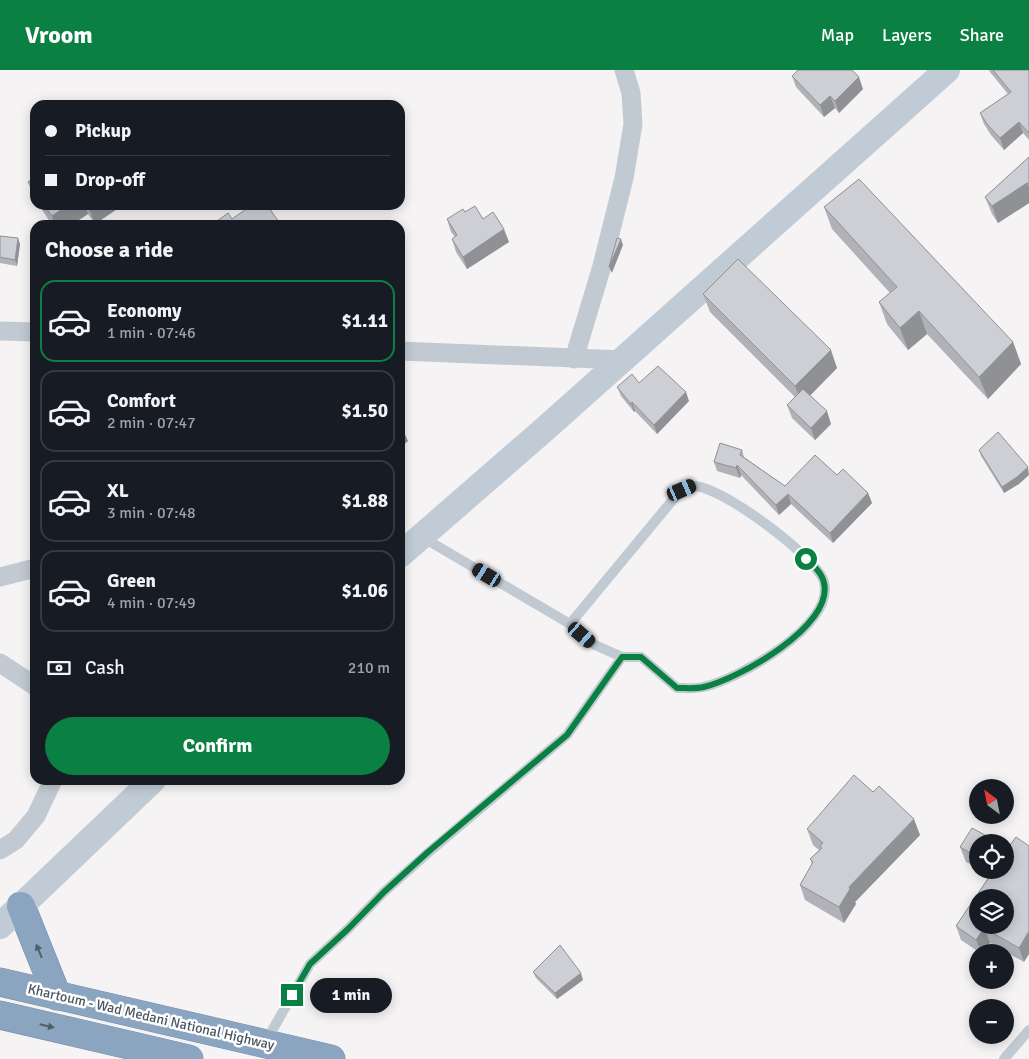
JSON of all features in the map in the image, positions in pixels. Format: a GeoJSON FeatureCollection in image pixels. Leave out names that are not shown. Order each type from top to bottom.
{"type":"FeatureCollection","features":[{"type":"Feature","properties":{"kind":"highway"},"geometry":{"type":"LineString","coordinates":[[21,906],[57,996]]}},
{"type":"Feature","properties":{"kind":"highway","name":"Khartoum - Wad Medani National Highway"},"geometry":{"type":"LineString","coordinates":[[0,982],[331,1059]]}},
{"type":"Feature","properties":{"kind":"highway"},"geometry":{"type":"LineString","coordinates":[[0,1015],[189,1059]]}},
{"type":"Feature","properties":{"kind":"street"},"geometry":{"type":"LineString","coordinates":[[574,359],[602,266],[627,160],[633,124],[631,93],[624,70]]}},
{"type":"Feature","properties":{"kind":"street"},"geometry":{"type":"LineString","coordinates":[[405,550],[947,70]]}},
{"type":"Feature","properties":{"kind":"street"},"geometry":{"type":"LineString","coordinates":[[0,331],[30,332]]}},
{"type":"Feature","properties":{"kind":"street"},"geometry":{"type":"LineString","coordinates":[[405,351],[622,360]]}},
{"type":"Feature","properties":{"kind":"street"},"geometry":{"type":"LineString","coordinates":[[0,577],[30,569]]}},
{"type":"Feature","properties":{"kind":"street"},"geometry":{"type":"LineString","coordinates":[[0,663],[30,683]]}},
{"type":"Feature","properties":{"kind":"street"},"geometry":{"type":"LineString","coordinates":[[0,850],[16,840],[36,816],[51,785]]}},
{"type":"Feature","properties":{"kind":"street"},"geometry":{"type":"LineString","coordinates":[[0,926],[148,785]]}},
{"type":"Feature","properties":{"kind":"lane"},"geometry":{"type":"LineString","coordinates":[[421,536],[570,624],[594,646],[622,657],[641,657],[677,688],[702,688],[735,677],[771,655],[800,633],[822,606],[825,594],[824,582],[818,570],[783,538],[748,511],[726,498],[692,486],[682,490],[666,508],[570,624]]}},
{"type":"Feature","properties":{"kind":"lane"},"geometry":{"type":"LineString","coordinates":[[265,1043],[310,964],[428,852],[567,735],[622,657]]}},
{"type":"Feature","properties":{"kind":"lane"},"geometry":{"type":"LineString","coordinates":[[1004,1059],[1029,1030]]}},
{"type":"Feature","properties":{"kind":"building"},"geometry":{"type":"Polygon","coordinates":[[[798,70],[852,70],[859,77],[835,101],[830,96],[820,105],[792,76],[798,70]]]}},
{"type":"Feature","properties":{"kind":"building"},"geometry":{"type":"Polygon","coordinates":[[[993,70],[1029,70],[1029,133],[1019,122],[1000,138],[980,113],[1011,92],[993,70]]]}},
{"type":"Feature","properties":{"kind":"building"},"geometry":{"type":"Polygon","coordinates":[[[1029,157],[1029,184],[1027,183],[992,206],[985,197],[1029,157]]]}},
{"type":"Feature","properties":{"kind":"building"},"geometry":{"type":"Polygon","coordinates":[[[859,179],[1013,342],[979,377],[919,311],[900,328],[879,302],[897,287],[824,207],[859,179]]]}},
{"type":"Feature","properties":{"kind":"building"},"geometry":{"type":"Polygon","coordinates":[[[475,206],[483,219],[493,212],[504,229],[463,257],[452,239],[457,235],[447,219],[463,209],[465,212],[475,206]]]}},
{"type":"Feature","properties":{"kind":"building"},"geometry":{"type":"Polygon","coordinates":[[[48,210],[61,210],[52,216],[48,210]]]}},
{"type":"Feature","properties":{"kind":"building"},"geometry":{"type":"Polygon","coordinates":[[[245,210],[270,210],[278,220],[219,220],[228,213],[232,219],[245,210]]]}},
{"type":"Feature","properties":{"kind":"building"},"geometry":{"type":"Polygon","coordinates":[[[0,236],[18,238],[15,260],[0,257],[0,236]]]}},
{"type":"Feature","properties":{"kind":"building"},"geometry":{"type":"Polygon","coordinates":[[[617,238],[621,239],[609,267],[617,238]]]}},
{"type":"Feature","properties":{"kind":"building"},"geometry":{"type":"Polygon","coordinates":[[[738,259],[831,350],[795,386],[703,294],[738,259]]]}},
{"type":"Feature","properties":{"kind":"building"},"geometry":{"type":"Polygon","coordinates":[[[658,366],[686,392],[654,425],[632,402],[631,404],[617,387],[632,374],[639,383],[658,366]]]}},
{"type":"Feature","properties":{"kind":"building"},"geometry":{"type":"Polygon","coordinates":[[[803,389],[827,411],[811,428],[787,405],[803,389]]]}},
{"type":"Feature","properties":{"kind":"building"},"geometry":{"type":"Polygon","coordinates":[[[998,432],[1028,467],[1002,487],[979,450],[998,432]]]}},
{"type":"Feature","properties":{"kind":"building"},"geometry":{"type":"Polygon","coordinates":[[[720,443],[742,450],[740,455],[785,486],[815,455],[837,475],[843,469],[868,493],[830,533],[788,494],[776,505],[737,465],[736,468],[714,462],[720,443]]]}},
{"type":"Feature","properties":{"kind":"building"},"geometry":{"type":"Polygon","coordinates":[[[854,775],[873,792],[879,786],[914,819],[849,887],[850,889],[839,907],[800,885],[813,862],[810,859],[822,848],[820,846],[823,843],[807,829],[854,775]]]}},
{"type":"Feature","properties":{"kind":"building"},"geometry":{"type":"Polygon","coordinates":[[[972,828],[983,834],[969,834],[969,852],[960,847],[972,828]]]}},
{"type":"Feature","properties":{"kind":"building"},"geometry":{"type":"Polygon","coordinates":[[[1016,837],[1029,846],[1029,931],[1019,948],[994,934],[1014,934],[1014,889],[981,889],[988,879],[1014,879],[1014,840],[1016,837]]]}},
{"type":"Feature","properties":{"kind":"building"},"geometry":{"type":"Polygon","coordinates":[[[969,907],[969,934],[980,934],[976,940],[956,926],[969,907]]]}},
{"type":"Feature","properties":{"kind":"building"},"geometry":{"type":"Polygon","coordinates":[[[560,945],[581,973],[555,993],[533,972],[560,945]]]}},
{"type":"Feature","properties":{"kind":"route"},"geometry":{"type":"LineString","coordinates":[[292,995],[310,964],[384,892],[428,852],[567,735],[622,657],[641,657],[677,688],[702,688],[735,677],[771,655],[800,633],[822,606],[825,594],[824,582],[818,570],[806,559]]}}]}
